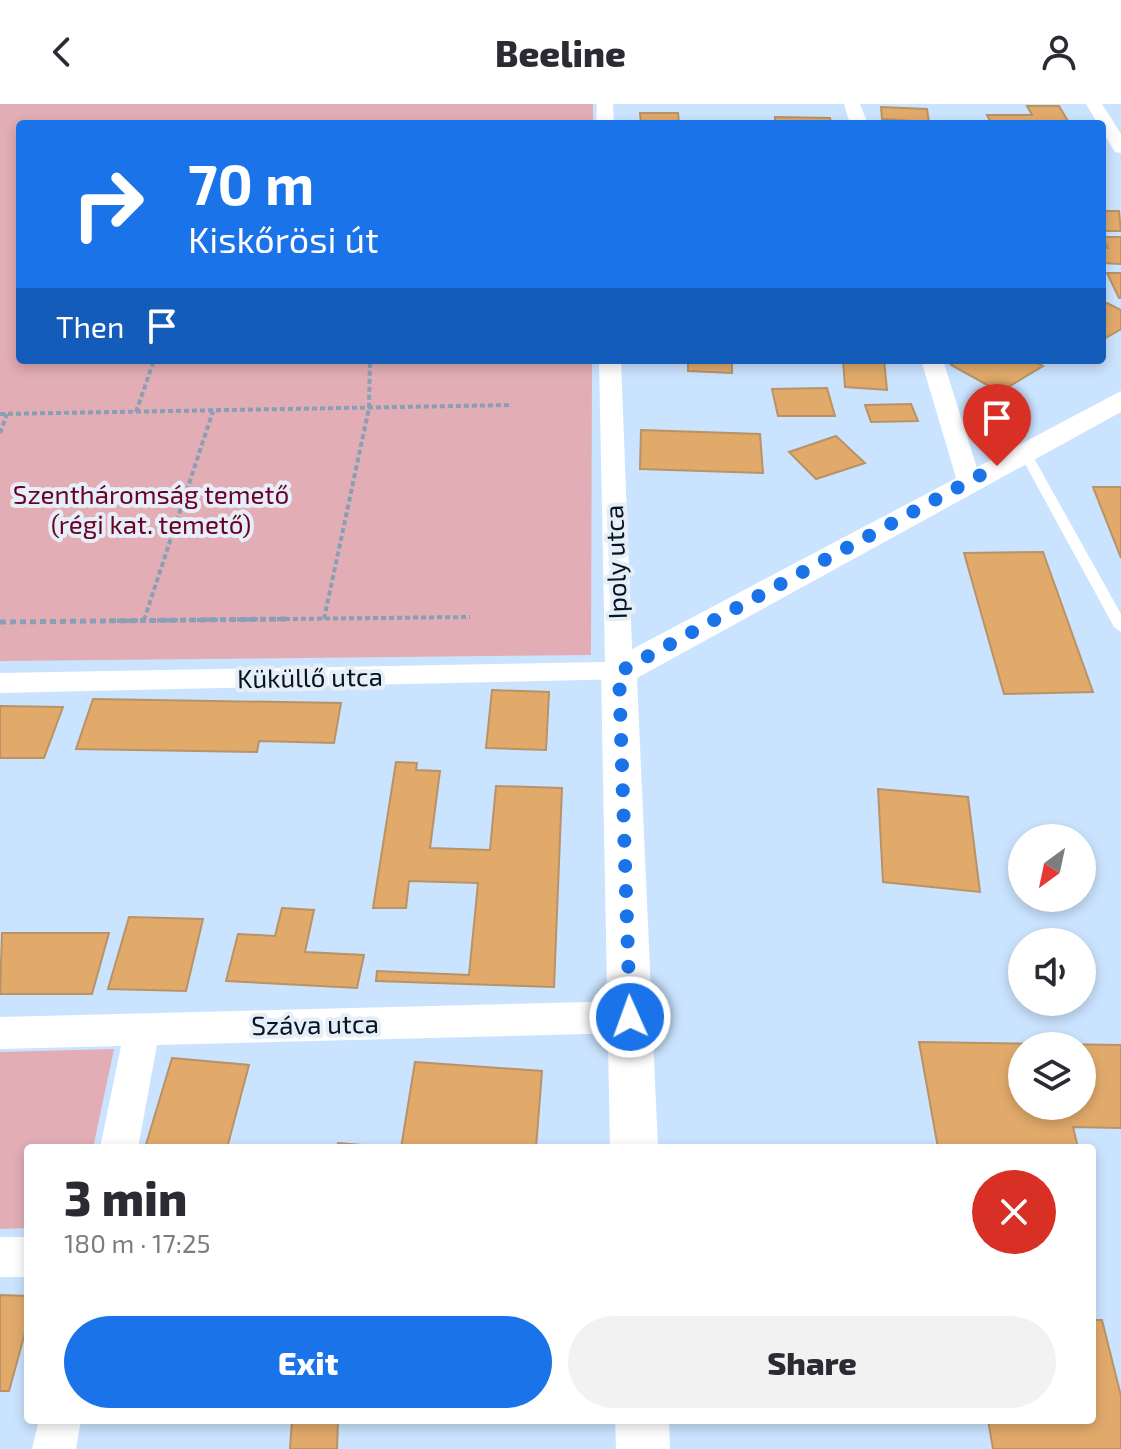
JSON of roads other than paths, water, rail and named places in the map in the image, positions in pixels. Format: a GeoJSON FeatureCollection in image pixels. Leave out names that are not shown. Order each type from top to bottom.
{"type":"FeatureCollection","features":[{"type":"Feature","properties":{"kind":"street"},"geometry":{"type":"LineString","coordinates":[[1106,124],[1121,148]]}},
{"type":"Feature","properties":{"kind":"street","name":"Ipoly utca"},"geometry":{"type":"LineString","coordinates":[[610,364],[634,1144]]}},
{"type":"Feature","properties":{"kind":"street"},"geometry":{"type":"LineString","coordinates":[[933,364],[969,481]]}},
{"type":"Feature","properties":{"kind":"street"},"geometry":{"type":"LineString","coordinates":[[619,672],[1121,400]]}},
{"type":"Feature","properties":{"kind":"street","name":"Küküllő utca"},"geometry":{"type":"LineString","coordinates":[[0,683],[619,672]]}},
{"type":"Feature","properties":{"kind":"street","name":"Száva utca"},"geometry":{"type":"LineString","coordinates":[[0,1033],[630,1017]]}},
{"type":"Feature","properties":{"kind":"street"},"geometry":{"type":"LineString","coordinates":[[120,1144],[142,1029]]}},
{"type":"Feature","properties":{"kind":"street"},"geometry":{"type":"LineString","coordinates":[[0,1257],[24,1257]]}},
{"type":"Feature","properties":{"kind":"street"},"geometry":{"type":"LineString","coordinates":[[54,1449],[59,1424]]}},
{"type":"Feature","properties":{"kind":"street"},"geometry":{"type":"LineString","coordinates":[[642,1424],[643,1449]]}},
{"type":"Feature","properties":{"kind":"lane"},"geometry":{"type":"LineString","coordinates":[[1024,451],[1121,627]]}},
{"type":"Feature","properties":{"kind":"park label","name":"Szentháromság temető (régi kat. temető)"},"geometry":{"type":"Point","coordinates":[151,510]}}]}
